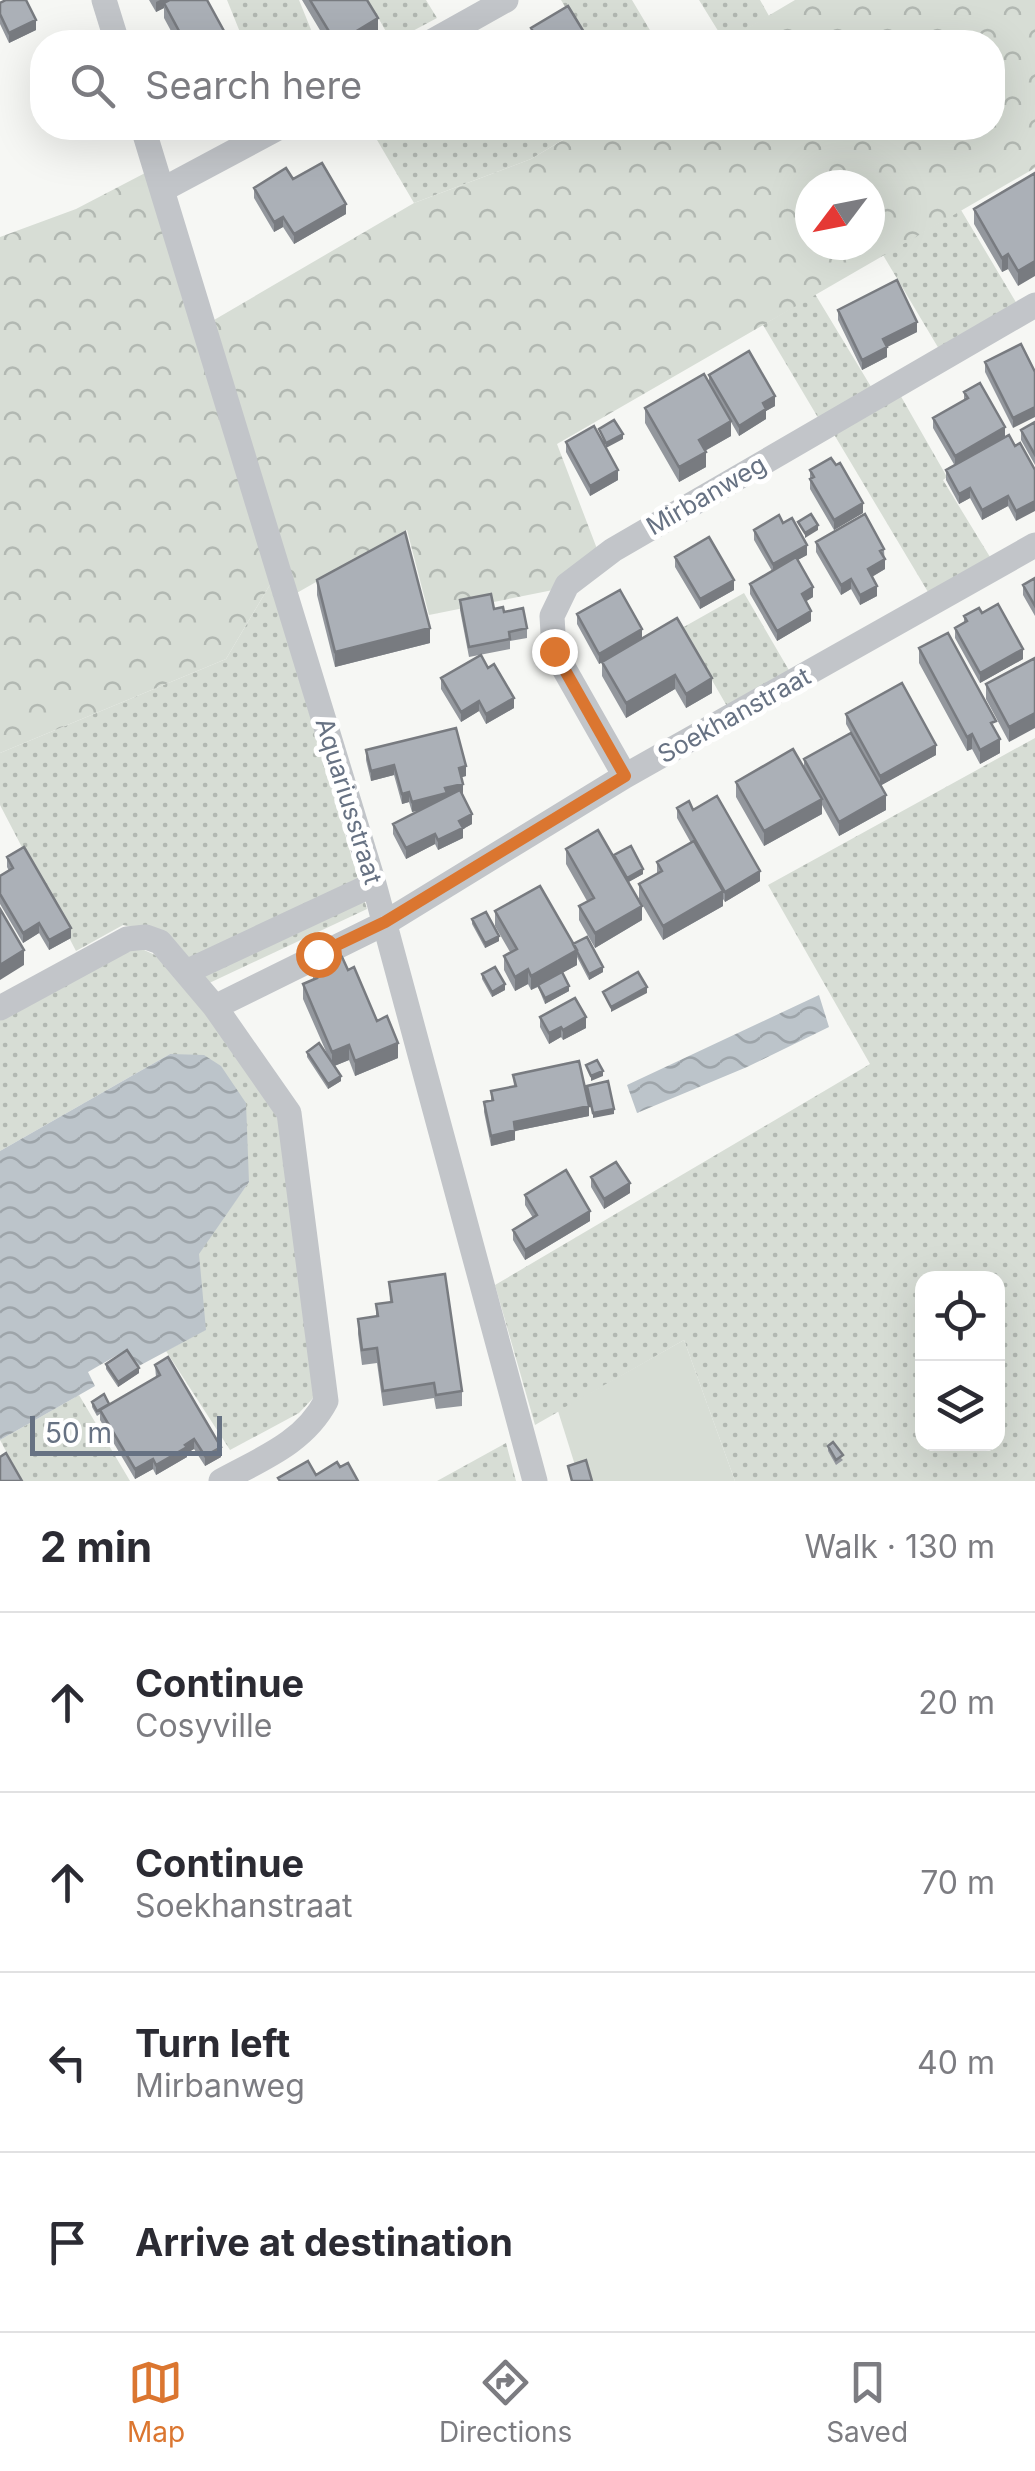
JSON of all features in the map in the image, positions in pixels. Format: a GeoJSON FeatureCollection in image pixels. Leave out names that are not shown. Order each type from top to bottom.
{"type":"FeatureCollection","features":[{"type":"Feature","properties":{"kind":"street"},"geometry":{"type":"LineString","coordinates":[[104,0],[113,30]]}},
{"type":"Feature","properties":{"kind":"street"},"geometry":{"type":"LineString","coordinates":[[452,30],[506,0]]}},
{"type":"Feature","properties":{"kind":"street","name":"Aquariusstraat"},"geometry":{"type":"LineString","coordinates":[[147,140],[385,922],[534,1481]]}},
{"type":"Feature","properties":{"kind":"street"},"geometry":{"type":"LineString","coordinates":[[162,190],[256,140]]}},
{"type":"Feature","properties":{"kind":"street","name":"Mirbanweg"},"geometry":{"type":"LineString","coordinates":[[625,776],[554,651],[552,616],[567,585],[613,550],[1035,305]]}},
{"type":"Feature","properties":{"kind":"street","name":"Soekhanstraat"},"geometry":{"type":"LineString","coordinates":[[215,1008],[385,922],[625,776],[1035,545]]}},
{"type":"Feature","properties":{"kind":"street"},"geometry":{"type":"LineString","coordinates":[[186,972],[374,884]]}},
{"type":"Feature","properties":{"kind":"street"},"geometry":{"type":"LineString","coordinates":[[336,901],[350,938]]}},
{"type":"Feature","properties":{"kind":"street"},"geometry":{"type":"LineString","coordinates":[[0,1008],[127,940],[146,937],[160,942],[215,1008],[290,1113],[326,1401],[316,1422],[299,1438],[221,1481]]}},
{"type":"Feature","properties":{"kind":"green space"},"geometry":{"type":"Polygon","coordinates":[[[227,0],[299,0],[311,30],[239,30],[227,0]]]}},
{"type":"Feature","properties":{"kind":"green space"},"geometry":{"type":"Polygon","coordinates":[[[368,0],[426,0],[437,18],[414,30],[385,30],[368,0]]]}},
{"type":"Feature","properties":{"kind":"green space"},"geometry":{"type":"Polygon","coordinates":[[[561,0],[632,0],[650,30],[579,30],[561,0]]]}},
{"type":"Feature","properties":{"kind":"green space"},"geometry":{"type":"Polygon","coordinates":[[[699,0],[760,0],[769,16],[745,30],[718,30],[699,0]]]}},
{"type":"Feature","properties":{"kind":"green space"},"geometry":{"type":"Polygon","coordinates":[[[795,0],[1035,0],[1035,168],[885,255],[885,170],[795,170],[795,260],[876,260],[557,444],[599,554],[553,590],[429,615],[407,530],[295,594],[214,320],[414,203],[531,159],[563,140],[1005,140],[1005,30],[744,30],[795,0]]]}},
{"type":"Feature","properties":{"kind":"green space"},"geometry":{"type":"Polygon","coordinates":[[[377,140],[563,140],[531,159],[414,203],[377,140]]]}},
{"type":"Feature","properties":{"kind":"green space"},"geometry":{"type":"Polygon","coordinates":[[[147,172],[271,583],[226,659],[0,753],[0,237],[76,209],[147,172]]]}},
{"type":"Feature","properties":{"kind":"green space"},"geometry":{"type":"Polygon","coordinates":[[[961,210],[1017,304],[939,349],[885,254],[961,210]]]}},
{"type":"Feature","properties":{"kind":"green space"},"geometry":{"type":"Polygon","coordinates":[[[815,294],[873,390],[820,421],[763,325],[815,294]]]}},
{"type":"Feature","properties":{"kind":"green space"},"geometry":{"type":"Polygon","coordinates":[[[899,393],[947,477],[943,480],[990,557],[928,592],[832,431],[899,393]]]}},
{"type":"Feature","properties":{"kind":"green space"},"geometry":{"type":"Polygon","coordinates":[[[271,583],[367,909],[205,985],[165,933],[123,925],[76,951],[0,805],[0,753],[226,659],[271,583]]]}},
{"type":"Feature","properties":{"kind":"green space"},"geometry":{"type":"Polygon","coordinates":[[[744,593],[790,672],[728,708],[682,628],[744,593]]]}},
{"type":"Feature","properties":{"kind":"green space"},"geometry":{"type":"Polygon","coordinates":[[[1035,738],[1035,1481],[735,1481],[684,1340],[535,1425],[495,1285],[870,1064],[768,885],[1035,738]]]}},
{"type":"Feature","properties":{"kind":"green space"},"geometry":{"type":"Polygon","coordinates":[[[142,949],[157,956],[218,1027],[280,1114],[317,1394],[299,1413],[230,1450],[166,1351],[205,1330],[198,1253],[249,1182],[170,1054],[0,1151],[0,1018],[124,950],[142,949]]]}},
{"type":"Feature","properties":{"kind":"green space"},"geometry":{"type":"Polygon","coordinates":[[[684,1340],[735,1481],[580,1481],[558,1411],[684,1340]]]}},
{"type":"Feature","properties":{"kind":"green space"},"geometry":{"type":"Polygon","coordinates":[[[79,1395],[130,1481],[22,1481],[0,1440],[79,1395]]]}},
{"type":"Feature","properties":{"kind":"green space"},"geometry":{"type":"Polygon","coordinates":[[[506,1443],[516,1481],[437,1481],[506,1443]]]}},
{"type":"Feature","properties":{"kind":"water"},"geometry":{"type":"Polygon","coordinates":[[[819,995],[829,1027],[637,1113],[627,1085],[819,995]]]}},
{"type":"Feature","properties":{"kind":"water"},"geometry":{"type":"Polygon","coordinates":[[[170,1054],[204,1055],[221,1066],[246,1103],[249,1182],[199,1254],[206,1330],[137,1367],[126,1350],[88,1372],[95,1386],[0,1440],[0,1151],[170,1054]]]}},
{"type":"Feature","properties":{"kind":"building"},"geometry":{"type":"Polygon","coordinates":[[[26,0],[36,20],[9,33],[0,14],[0,3],[26,0]]]}},
{"type":"Feature","properties":{"kind":"building"},"geometry":{"type":"Polygon","coordinates":[[[207,0],[223,30],[179,30],[164,3],[207,0]]]}},
{"type":"Feature","properties":{"kind":"building"},"geometry":{"type":"Polygon","coordinates":[[[310,0],[367,0],[378,18],[358,30],[328,30],[310,0]]]}},
{"type":"Feature","properties":{"kind":"building"},"geometry":{"type":"Polygon","coordinates":[[[568,6],[583,30],[532,30],[568,6]]]}},
{"type":"Feature","properties":{"kind":"building"},"geometry":{"type":"Polygon","coordinates":[[[322,163],[346,204],[294,234],[283,217],[274,222],[254,188],[286,168],[293,179],[322,163]]]}},
{"type":"Feature","properties":{"kind":"building"},"geometry":{"type":"Polygon","coordinates":[[[1035,173],[1035,261],[1018,271],[1008,254],[1002,258],[974,209],[1035,173]]]}},
{"type":"Feature","properties":{"kind":"building"},"geometry":{"type":"Polygon","coordinates":[[[897,280],[917,322],[883,339],[887,347],[862,360],[838,310],[897,280]]]}},
{"type":"Feature","properties":{"kind":"building"},"geometry":{"type":"Polygon","coordinates":[[[1021,344],[1035,372],[1035,407],[1013,418],[985,362],[1021,344]]]}},
{"type":"Feature","properties":{"kind":"building"},"geometry":{"type":"Polygon","coordinates":[[[749,351],[775,396],[763,403],[766,409],[739,426],[709,375],[749,351]]]}},
{"type":"Feature","properties":{"kind":"building"},"geometry":{"type":"Polygon","coordinates":[[[704,374],[731,421],[699,440],[706,452],[679,467],[645,408],[704,374]]]}},
{"type":"Feature","properties":{"kind":"building"},"geometry":{"type":"Polygon","coordinates":[[[980,383],[1005,427],[955,456],[933,418],[968,398],[964,392],[980,383]]]}},
{"type":"Feature","properties":{"kind":"building"},"geometry":{"type":"Polygon","coordinates":[[[614,420],[623,434],[606,443],[599,429],[614,420]]]}},
{"type":"Feature","properties":{"kind":"building"},"geometry":{"type":"Polygon","coordinates":[[[1035,422],[1035,455],[1021,430],[1035,422]]]}},
{"type":"Feature","properties":{"kind":"building"},"geometry":{"type":"Polygon","coordinates":[[[594,426],[618,470],[590,486],[566,442],[594,426]]]}},
{"type":"Feature","properties":{"kind":"building"},"geometry":{"type":"Polygon","coordinates":[[[1009,435],[1015,446],[1020,443],[1035,470],[1035,501],[1016,511],[1008,496],[982,510],[970,488],[959,494],[946,470],[1009,435]]]}},
{"type":"Feature","properties":{"kind":"building"},"geometry":{"type":"Polygon","coordinates":[[[831,458],[836,465],[840,463],[863,503],[834,520],[810,479],[814,477],[810,470],[831,458]]]}},
{"type":"Feature","properties":{"kind":"building"},"geometry":{"type":"Polygon","coordinates":[[[811,514],[818,525],[805,533],[798,522],[811,514]]]}},
{"type":"Feature","properties":{"kind":"building"},"geometry":{"type":"Polygon","coordinates":[[[865,514],[884,549],[880,551],[885,559],[868,569],[877,586],[860,595],[851,579],[841,585],[816,542],[865,514]]]}},
{"type":"Feature","properties":{"kind":"building"},"geometry":{"type":"Polygon","coordinates":[[[779,515],[783,523],[792,518],[807,545],[773,564],[754,530],[779,515]]]}},
{"type":"Feature","properties":{"kind":"building"},"geometry":{"type":"Polygon","coordinates":[[[405,532],[430,628],[335,652],[317,580],[405,532]]]}},
{"type":"Feature","properties":{"kind":"building"},"geometry":{"type":"Polygon","coordinates":[[[709,537],[734,580],[700,599],[675,557],[709,537]]]}},
{"type":"Feature","properties":{"kind":"building"},"geometry":{"type":"Polygon","coordinates":[[[796,557],[813,587],[802,594],[811,611],[777,631],[750,584],[796,557]]]}},
{"type":"Feature","properties":{"kind":"building"},"geometry":{"type":"Polygon","coordinates":[[[1035,578],[1035,606],[1023,585],[1035,578]]]}},
{"type":"Feature","properties":{"kind":"building"},"geometry":{"type":"Polygon","coordinates":[[[620,590],[642,629],[599,654],[577,614],[620,590]]]}},
{"type":"Feature","properties":{"kind":"building"},"geometry":{"type":"Polygon","coordinates":[[[491,594],[494,609],[503,607],[504,612],[523,608],[527,628],[509,632],[510,639],[469,647],[460,600],[491,594]]]}},
{"type":"Feature","properties":{"kind":"building"},"geometry":{"type":"Polygon","coordinates":[[[998,604],[1023,649],[980,673],[955,628],[967,621],[964,616],[979,608],[982,613],[998,604]]]}},
{"type":"Feature","properties":{"kind":"building"},"geometry":{"type":"Polygon","coordinates":[[[677,618],[712,678],[686,694],[675,675],[626,703],[602,662],[677,618]]]}},
{"type":"Feature","properties":{"kind":"building"},"geometry":{"type":"Polygon","coordinates":[[[948,633],[996,721],[991,723],[1000,739],[980,750],[972,734],[967,737],[919,648],[948,633]]]}},
{"type":"Feature","properties":{"kind":"building"},"geometry":{"type":"Polygon","coordinates":[[[481,655],[488,668],[494,664],[514,698],[486,714],[479,701],[461,712],[441,678],[481,655]]]}},
{"type":"Feature","properties":{"kind":"building"},"geometry":{"type":"Polygon","coordinates":[[[1035,658],[1035,713],[1009,727],[986,684],[1035,658]]]}},
{"type":"Feature","properties":{"kind":"building"},"geometry":{"type":"Polygon","coordinates":[[[902,683],[936,745],[880,776],[846,714],[902,683]]]}},
{"type":"Feature","properties":{"kind":"building"},"geometry":{"type":"Polygon","coordinates":[[[456,728],[466,766],[459,768],[463,784],[445,788],[447,793],[412,802],[409,792],[402,794],[394,765],[371,771],[366,750],[456,728]]]}},
{"type":"Feature","properties":{"kind":"building"},"geometry":{"type":"Polygon","coordinates":[[[851,733],[886,795],[839,822],[804,759],[851,733]]]}},
{"type":"Feature","properties":{"kind":"building"},"geometry":{"type":"Polygon","coordinates":[[[793,749],[822,799],[764,831],[736,782],[793,749]]]}},
{"type":"Feature","properties":{"kind":"building"},"geometry":{"type":"Polygon","coordinates":[[[460,790],[472,814],[459,821],[463,828],[438,840],[435,834],[406,848],[393,824],[460,790]]]}},
{"type":"Feature","properties":{"kind":"building"},"geometry":{"type":"Polygon","coordinates":[[[717,796],[760,871],[725,892],[677,808],[689,801],[693,810],[717,796]]]}},
{"type":"Feature","properties":{"kind":"building"},"geometry":{"type":"Polygon","coordinates":[[[598,830],[642,906],[595,933],[579,906],[594,898],[566,849],[598,830]]]}},
{"type":"Feature","properties":{"kind":"building"},"geometry":{"type":"Polygon","coordinates":[[[694,841],[723,891],[663,926],[639,884],[662,871],[657,862],[694,841]]]}},
{"type":"Feature","properties":{"kind":"building"},"geometry":{"type":"Polygon","coordinates":[[[631,846],[643,869],[627,878],[614,855],[631,846]]]}},
{"type":"Feature","properties":{"kind":"building"},"geometry":{"type":"Polygon","coordinates":[[[24,847],[71,928],[49,940],[39,923],[23,933],[0,894],[0,876],[13,868],[7,857],[24,847]]]}},
{"type":"Feature","properties":{"kind":"building"},"geometry":{"type":"Polygon","coordinates":[[[540,886],[577,950],[531,976],[528,969],[515,977],[504,956],[517,949],[495,911],[540,886]]]}},
{"type":"Feature","properties":{"kind":"building"},"geometry":{"type":"Polygon","coordinates":[[[0,909],[24,950],[0,965],[0,909]]]}},
{"type":"Feature","properties":{"kind":"building"},"geometry":{"type":"Polygon","coordinates":[[[486,912],[499,936],[485,943],[472,919],[486,912]]]}},
{"type":"Feature","properties":{"kind":"building"},"geometry":{"type":"Polygon","coordinates":[[[587,937],[603,967],[589,974],[573,944],[587,937]]]}},
{"type":"Feature","properties":{"kind":"building"},"geometry":{"type":"Polygon","coordinates":[[[342,957],[348,970],[354,967],[377,1021],[387,1016],[398,1043],[355,1061],[349,1045],[332,1052],[303,984],[317,978],[313,970],[342,957]]]}},
{"type":"Feature","properties":{"kind":"building"},"geometry":{"type":"Polygon","coordinates":[[[495,967],[505,984],[492,992],[482,974],[495,967]]]}},
{"type":"Feature","properties":{"kind":"building"},"geometry":{"type":"Polygon","coordinates":[[[562,972],[569,986],[545,998],[538,985],[562,972]]]}},
{"type":"Feature","properties":{"kind":"building"},"geometry":{"type":"Polygon","coordinates":[[[638,972],[647,987],[611,1007],[603,992],[638,972]]]}},
{"type":"Feature","properties":{"kind":"building"},"geometry":{"type":"Polygon","coordinates":[[[575,998],[586,1017],[549,1033],[540,1017],[575,998]]]}},
{"type":"Feature","properties":{"kind":"building"},"geometry":{"type":"Polygon","coordinates":[[[319,1043],[341,1076],[328,1084],[307,1052],[319,1043]]]}},
{"type":"Feature","properties":{"kind":"building"},"geometry":{"type":"Polygon","coordinates":[[[597,1060],[603,1071],[591,1076],[586,1065],[597,1060]]]}},
{"type":"Feature","properties":{"kind":"building"},"geometry":{"type":"Polygon","coordinates":[[[579,1061],[589,1106],[514,1122],[515,1130],[491,1136],[484,1102],[493,1100],[491,1091],[516,1086],[513,1075],[579,1061]]]}},
{"type":"Feature","properties":{"kind":"building"},"geometry":{"type":"Polygon","coordinates":[[[608,1081],[614,1109],[593,1113],[587,1086],[608,1081]]]}},
{"type":"Feature","properties":{"kind":"building"},"geometry":{"type":"Polygon","coordinates":[[[616,1162],[630,1183],[604,1199],[591,1177],[616,1162]]]}},
{"type":"Feature","properties":{"kind":"building"},"geometry":{"type":"Polygon","coordinates":[[[566,1170],[590,1211],[525,1250],[513,1230],[537,1215],[525,1195],[566,1170]]]}},
{"type":"Feature","properties":{"kind":"building"},"geometry":{"type":"Polygon","coordinates":[[[445,1274],[462,1391],[436,1395],[434,1383],[383,1391],[377,1348],[362,1350],[358,1319],[378,1316],[376,1304],[392,1302],[389,1282],[445,1274]]]}},
{"type":"Feature","properties":{"kind":"building"},"geometry":{"type":"Polygon","coordinates":[[[127,1350],[139,1368],[118,1382],[106,1364],[127,1350]]]}},
{"type":"Feature","properties":{"kind":"building"},"geometry":{"type":"Polygon","coordinates":[[[168,1357],[221,1447],[205,1456],[194,1439],[156,1465],[153,1459],[135,1469],[100,1410],[160,1375],[155,1365],[168,1357]]]}},
{"type":"Feature","properties":{"kind":"building"},"geometry":{"type":"Polygon","coordinates":[[[104,1394],[109,1404],[97,1411],[92,1402],[104,1394]]]}},
{"type":"Feature","properties":{"kind":"building"},"geometry":{"type":"Polygon","coordinates":[[[833,1442],[843,1455],[836,1460],[828,1446],[833,1442]]]}},
{"type":"Feature","properties":{"kind":"building"},"geometry":{"type":"Polygon","coordinates":[[[6,1453],[22,1481],[0,1481],[0,1457],[6,1453]]]}},
{"type":"Feature","properties":{"kind":"building"},"geometry":{"type":"Polygon","coordinates":[[[586,1460],[592,1481],[572,1481],[568,1466],[586,1460]]]}},
{"type":"Feature","properties":{"kind":"building"},"geometry":{"type":"Polygon","coordinates":[[[308,1461],[316,1475],[337,1462],[340,1467],[348,1463],[358,1481],[278,1478],[308,1461]]]}},
{"type":"Feature","properties":{"kind":"route"},"geometry":{"type":"LineString","coordinates":[[318,954],[385,922],[625,776],[554,651]]}}]}
